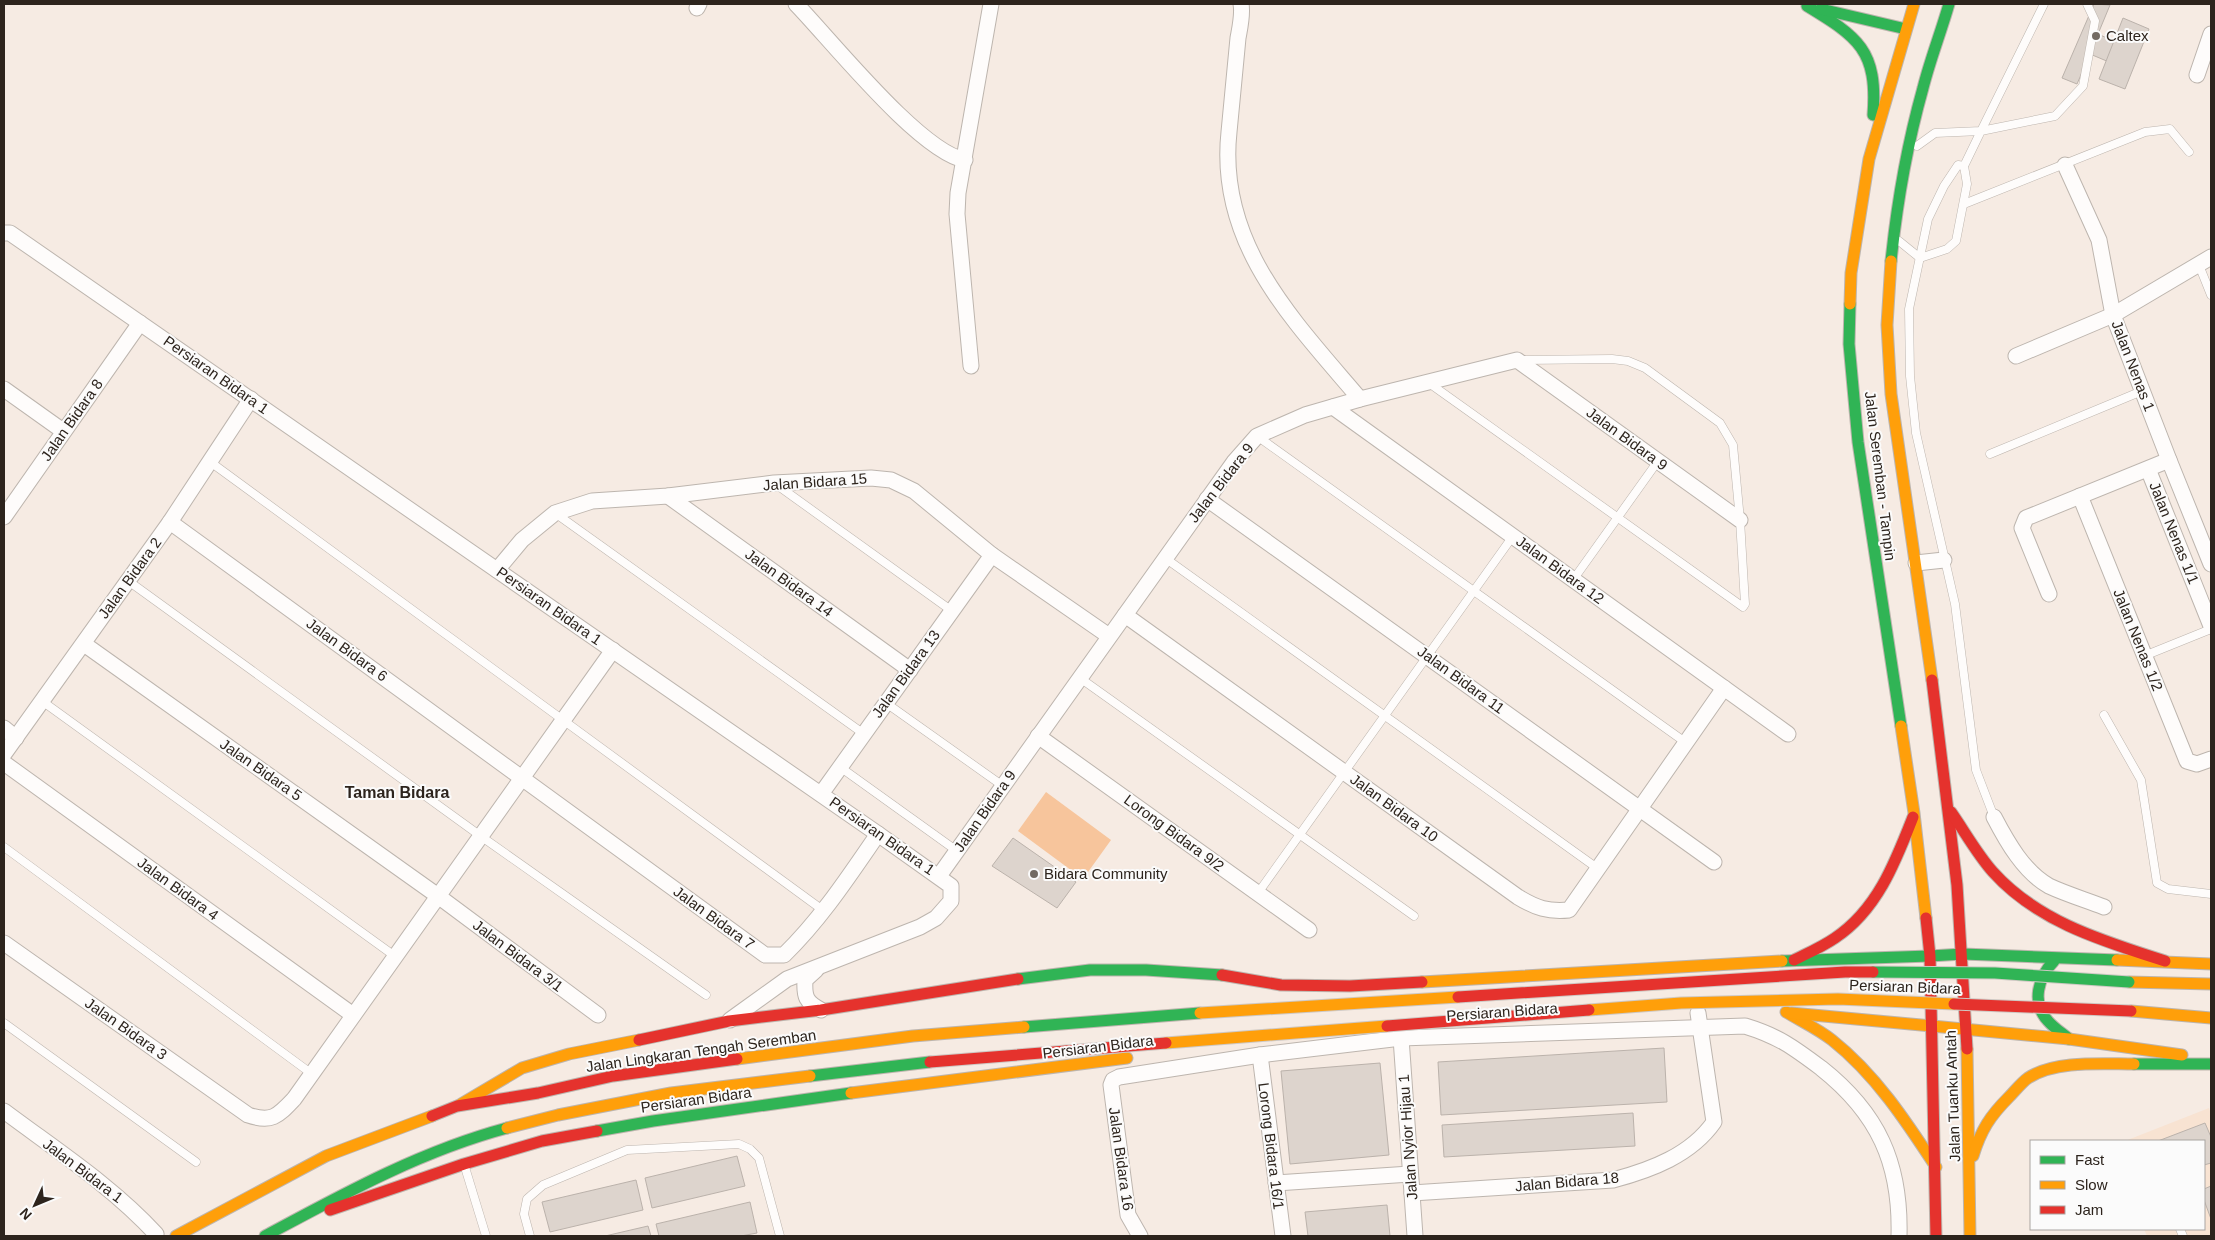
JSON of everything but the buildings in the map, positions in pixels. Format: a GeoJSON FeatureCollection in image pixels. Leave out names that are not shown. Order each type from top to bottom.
{"type":"FeatureCollection","features":[{"type":"Feature","properties":{"kind":"main road"},"geometry":{"type":"LineString","coordinates":[[1794,4],[1906,29]]}},
{"type":"Feature","properties":{"kind":"main road","name":"Jalan Seremban - Tampin"},"geometry":{"type":"LineString","coordinates":[[1912,4],[1869,159],[1851,273],[1850,344],[1858,442],[1914,813],[1930,956]]}},
{"type":"Feature","properties":{"kind":"main road","name":"Jalan Seremban - Tampin"},"geometry":{"type":"LineString","coordinates":[[1949,4],[1923,88],[1908,152],[1894,236],[1888,292],[1887,362],[1898,461],[1916,563],[1950,811],[1963,954]]}},
{"type":"Feature","properties":{"kind":"main road"},"geometry":{"type":"LineString","coordinates":[[1807,6],[1852,35],[1868,58],[1875,96],[1869,159]]}},
{"type":"Feature","properties":{"kind":"main road"},"geometry":{"type":"LineString","coordinates":[[1950,811],[1993,873],[2019,898],[2058,922],[2098,939],[2164,962]]}},
{"type":"Feature","properties":{"kind":"main road"},"geometry":{"type":"LineString","coordinates":[[1794,960],[1841,935],[1876,898],[1897,856],[1914,813]]}},
{"type":"Feature","properties":{"kind":"main road","name":"Persiaran Bidara"},"geometry":{"type":"LineString","coordinates":[[457,1106],[522,1068],[569,1054],[729,1021],[821,1010],[1016,979],[1090,970],[1146,970],[1222,975],[1281,985],[1350,986],[1794,960],[1963,954],[2211,964]]}},
{"type":"Feature","properties":{"kind":"main road","name":"Jalan Tuanku Antah"},"geometry":{"type":"LineString","coordinates":[[1963,954],[1970,1166],[1970,1236]]}},
{"type":"Feature","properties":{"kind":"main road","name":"Jalan Tuanku Antah"},"geometry":{"type":"LineString","coordinates":[[1930,956],[1936,1236]]}},
{"type":"Feature","properties":{"kind":"main road"},"geometry":{"type":"LineString","coordinates":[[1860,958],[1875,966],[1888,980],[1894,993],[1894,1004],[1886,1015],[1878,1021]]}},
{"type":"Feature","properties":{"kind":"main road"},"geometry":{"type":"LineString","coordinates":[[2059,958],[2047,968],[2039,983],[2038,999],[2043,1016],[2069,1039]]}},
{"type":"Feature","properties":{"kind":"main road","name":"Persiaran Bidara"},"geometry":{"type":"LineString","coordinates":[[1200,1013],[1845,972],[1995,973],[2129,982],[2211,984]]}},
{"type":"Feature","properties":{"kind":"main road","name":"Persiaran Bidara"},"geometry":{"type":"LineString","coordinates":[[284,1226],[384,1174],[478,1136],[558,1115],[671,1093],[930,1062],[1681,1003],[1838,999],[2131,1012],[2211,1018]]}},
{"type":"Feature","properties":{"kind":"main road"},"geometry":{"type":"LineString","coordinates":[[1786,1012],[1834,1042],[1870,1076],[1908,1124],[1936,1168]]}},
{"type":"Feature","properties":{"kind":"main road","name":"Persiaran Bidara"},"geometry":{"type":"LineString","coordinates":[[284,1226],[464,1164],[542,1141],[654,1121],[719,1113],[787,1100],[875,1091],[1110,1059],[1388,1035],[1699,1020],[1786,1012],[2069,1039],[2211,1059]]}},
{"type":"Feature","properties":{"kind":"main road","name":"Jalan Lingkaran Tengah Seremban"},"geometry":{"type":"LineString","coordinates":[[176,1236],[326,1156],[457,1106],[538,1093],[613,1076],[912,1036],[1200,1013]]}},
{"type":"Feature","properties":{"kind":"main road"},"geometry":{"type":"LineString","coordinates":[[1970,1166],[1980,1134],[1993,1113],[2028,1078],[2054,1068],[2082,1064],[2211,1064]]}},
{"type":"Feature","properties":{"kind":"main road"},"geometry":{"type":"LineString","coordinates":[[265,1236],[284,1226]]}},
{"type":"Feature","properties":{"kind":"street"},"geometry":{"type":"LineString","coordinates":[[796,4],[879,94],[925,138],[955,158],[966,160]]}},
{"type":"Feature","properties":{"kind":"street"},"geometry":{"type":"LineString","coordinates":[[971,366],[958,214],[958,193],[966,160],[991,4]]}},
{"type":"Feature","properties":{"kind":"street"},"geometry":{"type":"LineString","coordinates":[[1241,4],[1227,152],[1236,214],[1251,252],[1284,310],[1360,399]]}},
{"type":"Feature","properties":{"kind":"street"},"geometry":{"type":"LineString","coordinates":[[2197,75],[2211,34]]}},
{"type":"Feature","properties":{"kind":"street","name":"Jalan Nenas 1"},"geometry":{"type":"LineString","coordinates":[[2064,165],[2099,240],[2113,315],[2169,460],[2207,543],[2211,564]]}},
{"type":"Feature","properties":{"kind":"street","name":"Persiaran Bidara 1"},"geometry":{"type":"LineString","coordinates":[[7,233],[613,650],[951,886],[951,901],[936,918],[920,927],[786,980],[729,1021]]}},
{"type":"Feature","properties":{"kind":"street"},"geometry":{"type":"LineString","coordinates":[[2016,356],[2113,315],[2205,261]]}},
{"type":"Feature","properties":{"kind":"street","name":"Jalan Bidara 8"},"geometry":{"type":"LineString","coordinates":[[4,517],[140,323]]}},
{"type":"Feature","properties":{"kind":"street","name":"Jalan Bidara 9"},"geometry":{"type":"LineString","coordinates":[[939,876],[1234,462],[1258,436],[1305,415],[1360,399],[1517,360],[1740,520]]}},
{"type":"Feature","properties":{"kind":"street"},"geometry":{"type":"LineString","coordinates":[[4,389],[64,432]]}},
{"type":"Feature","properties":{"kind":"street","name":"Jalan Bidara 2"},"geometry":{"type":"LineString","coordinates":[[4,754],[170,522],[251,400]]}},
{"type":"Feature","properties":{"kind":"street","name":"Jalan Bidara 12"},"geometry":{"type":"LineString","coordinates":[[1333,407],[1788,734]]}},
{"type":"Feature","properties":{"kind":"street","name":"Jalan Nenas 1/1"},"geometry":{"type":"LineString","coordinates":[[2049,594],[2022,528],[2026,518],[2169,460]]}},
{"type":"Feature","properties":{"kind":"street","name":"Jalan Nenas 1/1"},"geometry":{"type":"LineString","coordinates":[[2148,469],[2211,627]]}},
{"type":"Feature","properties":{"kind":"street","name":"Jalan Bidara 15"},"geometry":{"type":"LineString","coordinates":[[497,570],[522,540],[555,513],[592,500],[668,496],[774,483],[871,478],[891,480],[914,491],[992,554],[1109,636]]}},
{"type":"Feature","properties":{"kind":"street","name":"Jalan Bidara 14"},"geometry":{"type":"LineString","coordinates":[[668,496],[910,670]]}},
{"type":"Feature","properties":{"kind":"street","name":"Jalan Nenas 1/2"},"geometry":{"type":"LineString","coordinates":[[2080,496],[2187,761],[2197,764],[2211,759]]}},
{"type":"Feature","properties":{"kind":"street","name":"Jalan Bidara 11"},"geometry":{"type":"LineString","coordinates":[[1207,499],[1714,862]]}},
{"type":"Feature","properties":{"kind":"street","name":"Jalan Bidara 6"},"geometry":{"type":"LineString","coordinates":[[170,522],[523,779]]}},
{"type":"Feature","properties":{"kind":"street","name":"Jalan Bidara 13"},"geometry":{"type":"LineString","coordinates":[[821,794],[992,554]]}},
{"type":"Feature","properties":{"kind":"street"},"geometry":{"type":"LineString","coordinates":[[1916,563],[1944,560]]}},
{"type":"Feature","properties":{"kind":"street","name":"Jalan Bidara 10"},"geometry":{"type":"LineString","coordinates":[[1125,615],[1535,907],[1553,911],[1569,910],[1684,742],[1724,688]]}},
{"type":"Feature","properties":{"kind":"street","name":"Jalan Bidara 5"},"geometry":{"type":"LineString","coordinates":[[84,644],[438,896]]}},
{"type":"Feature","properties":{"kind":"street"},"geometry":{"type":"LineString","coordinates":[[312,1074],[613,650]]}},
{"type":"Feature","properties":{"kind":"street"},"geometry":{"type":"LineString","coordinates":[[4,728],[16,738]]}},
{"type":"Feature","properties":{"kind":"street","name":"Lorong Bidara 9/2"},"geometry":{"type":"LineString","coordinates":[[1038,736],[1309,930]]}},
{"type":"Feature","properties":{"kind":"street","name":"Jalan Bidara 4"},"geometry":{"type":"LineString","coordinates":[[4,763],[353,1015]]}},
{"type":"Feature","properties":{"kind":"street","name":"Jalan Bidara 7"},"geometry":{"type":"LineString","coordinates":[[523,779],[764,955],[784,955],[802,938],[824,911],[878,834]]}},
{"type":"Feature","properties":{"kind":"street"},"geometry":{"type":"LineString","coordinates":[[1994,817],[2006,839],[2034,874],[2049,885],[2104,907]]}},
{"type":"Feature","properties":{"kind":"street","name":"Jalan Bidara 3/1"},"geometry":{"type":"LineString","coordinates":[[438,896],[598,1015]]}},
{"type":"Feature","properties":{"kind":"street","name":"Jalan Bidara 3"},"geometry":{"type":"LineString","coordinates":[[4,943],[248,1115],[260,1119],[272,1118],[284,1111],[312,1074]]}},
{"type":"Feature","properties":{"kind":"street"},"geometry":{"type":"LineString","coordinates":[[819,967],[805,980],[804,993],[810,1004],[821,1010]]}},
{"type":"Feature","properties":{"kind":"street"},"geometry":{"type":"LineString","coordinates":[[1260,1056],[1401,1038],[1699,1020],[1745,1026],[1772,1034],[1796,1048],[1837,1081],[1858,1102],[1875,1126],[1886,1152],[1900,1212],[1900,1236]]}},
{"type":"Feature","properties":{"kind":"street","name":"Jalan Bidara 18"},"geometry":{"type":"LineString","coordinates":[[1412,1193],[1613,1180],[1640,1173],[1674,1157],[1707,1132],[1714,1122],[1699,1020]]}},
{"type":"Feature","properties":{"kind":"street","name":"Jalan Nyior Hijau 1"},"geometry":{"type":"LineString","coordinates":[[1401,1038],[1415,1236]]}},
{"type":"Feature","properties":{"kind":"street","name":"Jalan Bidara 16"},"geometry":{"type":"LineString","coordinates":[[1140,1236],[1128,1215],[1111,1085],[1113,1080],[1119,1077],[1260,1056]]}},
{"type":"Feature","properties":{"kind":"street","name":"Lorong Bidara 16/1"},"geometry":{"type":"LineString","coordinates":[[1260,1056],[1283,1236]]}},
{"type":"Feature","properties":{"kind":"street","name":"Jalan Bidara 1"},"geometry":{"type":"LineString","coordinates":[[4,1111],[115,1194],[139,1216],[156,1234],[155,1236]]}},
{"type":"Feature","properties":{"kind":"street"},"geometry":{"type":"LineString","coordinates":[[1276,1183],[1410,1174]]}},
{"type":"Feature","properties":{"kind":"lane"},"geometry":{"type":"LineString","coordinates":[[1920,258],[1947,249],[1956,241],[1967,184],[1964,166],[2044,4]]}},
{"type":"Feature","properties":{"kind":"lane"},"geometry":{"type":"LineString","coordinates":[[1908,152],[1935,133],[1982,131],[2055,116],[2083,86],[2095,21],[2087,4]]}},
{"type":"Feature","properties":{"kind":"lane"},"geometry":{"type":"LineString","coordinates":[[1964,204],[2145,132],[2170,129],[2189,152]]}},
{"type":"Feature","properties":{"kind":"lane"},"geometry":{"type":"LineString","coordinates":[[1964,166],[1958,165],[1944,186],[1928,219],[1909,309],[1910,376],[1916,433],[1955,604],[1976,770],[1994,817]]}},
{"type":"Feature","properties":{"kind":"lane"},"geometry":{"type":"LineString","coordinates":[[1894,236],[1920,258]]}},
{"type":"Feature","properties":{"kind":"lane"},"geometry":{"type":"LineString","coordinates":[[2205,261],[2211,295]]}},
{"type":"Feature","properties":{"kind":"lane"},"geometry":{"type":"LineString","coordinates":[[1428,383],[1742,608],[1745,604],[1733,445],[1720,423],[1645,368],[1628,361],[1612,358],[1517,360]]}},
{"type":"Feature","properties":{"kind":"lane"},"geometry":{"type":"LineString","coordinates":[[1990,454],[2142,391]]}},
{"type":"Feature","properties":{"kind":"lane"},"geometry":{"type":"LineString","coordinates":[[1258,436],[1684,742]]}},
{"type":"Feature","properties":{"kind":"lane"},"geometry":{"type":"LineString","coordinates":[[209,461],[824,911]]}},
{"type":"Feature","properties":{"kind":"lane"},"geometry":{"type":"LineString","coordinates":[[1573,580],[1658,461]]}},
{"type":"Feature","properties":{"kind":"lane"},"geometry":{"type":"LineString","coordinates":[[774,483],[952,611]]}},
{"type":"Feature","properties":{"kind":"lane"},"geometry":{"type":"LineString","coordinates":[[555,513],[864,734]]}},
{"type":"Feature","properties":{"kind":"lane"},"geometry":{"type":"LineString","coordinates":[[1258,894],[1512,536]]}},
{"type":"Feature","properties":{"kind":"lane"},"geometry":{"type":"LineString","coordinates":[[1165,558],[1598,868]]}},
{"type":"Feature","properties":{"kind":"lane"},"geometry":{"type":"LineString","coordinates":[[127,580],[482,837],[706,995]]}},
{"type":"Feature","properties":{"kind":"lane"},"geometry":{"type":"LineString","coordinates":[[2144,656],[2211,627]]}},
{"type":"Feature","properties":{"kind":"lane"},"geometry":{"type":"LineString","coordinates":[[1080,678],[1414,916]]}},
{"type":"Feature","properties":{"kind":"lane"},"geometry":{"type":"LineString","coordinates":[[42,701],[396,957]]}},
{"type":"Feature","properties":{"kind":"lane"},"geometry":{"type":"LineString","coordinates":[[886,703],[1003,786]]}},
{"type":"Feature","properties":{"kind":"lane"},"geometry":{"type":"LineString","coordinates":[[2104,716],[2141,780],[2157,883],[2164,888],[2211,894]]}},
{"type":"Feature","properties":{"kind":"lane"},"geometry":{"type":"LineString","coordinates":[[840,768],[957,851]]}},
{"type":"Feature","properties":{"kind":"lane"},"geometry":{"type":"LineString","coordinates":[[4,847],[312,1074]]}},
{"type":"Feature","properties":{"kind":"lane"},"geometry":{"type":"LineString","coordinates":[[4,1023],[196,1162]]}},
{"type":"Feature","properties":{"kind":"lane"},"geometry":{"type":"LineString","coordinates":[[530,1236],[524,1214],[527,1199],[543,1185],[627,1150],[739,1144],[750,1149],[759,1158],[780,1236]]}},
{"type":"Feature","properties":{"kind":"lane"},"geometry":{"type":"LineString","coordinates":[[464,1164],[486,1236]]}},
{"type":"Feature","properties":{"kind":"shaded area"},"geometry":{"type":"Polygon","coordinates":[[[1046,792],[1111,840],[1083,879],[1018,831],[1046,792]]]}},
{"type":"Feature","properties":{"kind":"shaded area"},"geometry":{"type":"Polygon","coordinates":[[[2209,1108],[2211,1114],[2211,1236],[2147,1236],[2144,1230],[2205,1230],[2205,1140],[2128,1140],[2209,1108]]]}},
{"type":"Feature","properties":{"kind":"traffic: fast"},"geometry":{"type":"LineString","coordinates":[[1891,261],[1907,152],[1926,78],[1949,4]]}},
{"type":"Feature","properties":{"kind":"traffic: fast"},"geometry":{"type":"LineString","coordinates":[[1807,6],[1840,27],[1861,48],[1868,60],[1872,75],[1874,93],[1873,115]]}},
{"type":"Feature","properties":{"kind":"traffic: fast"},"geometry":{"type":"LineString","coordinates":[[1821,9],[1906,29]]}},
{"type":"Feature","properties":{"kind":"traffic: fast"},"geometry":{"type":"LineString","coordinates":[[1850,304],[1849,344],[1858,442],[1901,726]]}},
{"type":"Feature","properties":{"kind":"traffic: fast"},"geometry":{"type":"LineString","coordinates":[[1930,956],[1963,954],[2117,960]]}},
{"type":"Feature","properties":{"kind":"traffic: fast"},"geometry":{"type":"LineString","coordinates":[[1782,961],[1930,956]]}},
{"type":"Feature","properties":{"kind":"traffic: fast"},"geometry":{"type":"LineString","coordinates":[[2054,961],[2044,975],[2038,998],[2043,1014],[2048,1021],[2069,1039]]}},
{"type":"Feature","properties":{"kind":"traffic: fast"},"geometry":{"type":"LineString","coordinates":[[1018,979],[1090,970],[1146,970],[1222,975]]}},
{"type":"Feature","properties":{"kind":"traffic: fast"},"geometry":{"type":"LineString","coordinates":[[1873,972],[1995,973],[2129,982]]}},
{"type":"Feature","properties":{"kind":"traffic: fast"},"geometry":{"type":"LineString","coordinates":[[1024,1027],[1200,1013]]}},
{"type":"Feature","properties":{"kind":"traffic: fast"},"geometry":{"type":"LineString","coordinates":[[810,1076],[930,1062]]}},
{"type":"Feature","properties":{"kind":"traffic: fast"},"geometry":{"type":"LineString","coordinates":[[2134,1064],[2211,1064]]}},
{"type":"Feature","properties":{"kind":"traffic: fast"},"geometry":{"type":"LineString","coordinates":[[597,1131],[653,1121],[851,1093]]}},
{"type":"Feature","properties":{"kind":"traffic: fast"},"geometry":{"type":"LineString","coordinates":[[265,1236],[353,1189],[413,1161],[507,1128]]}},
{"type":"Feature","properties":{"kind":"traffic: slow"},"geometry":{"type":"LineString","coordinates":[[1850,304],[1851,273],[1869,159],[1914,4]]}},
{"type":"Feature","properties":{"kind":"traffic: slow"},"geometry":{"type":"LineString","coordinates":[[1891,261],[1887,325],[1891,394],[1932,680]]}},
{"type":"Feature","properties":{"kind":"traffic: slow"},"geometry":{"type":"LineString","coordinates":[[1901,726],[1914,813],[1926,918]]}},
{"type":"Feature","properties":{"kind":"traffic: slow"},"geometry":{"type":"LineString","coordinates":[[2117,960],[2211,964]]}},
{"type":"Feature","properties":{"kind":"traffic: slow"},"geometry":{"type":"LineString","coordinates":[[1422,982],[1782,961]]}},
{"type":"Feature","properties":{"kind":"traffic: slow"},"geometry":{"type":"LineString","coordinates":[[2129,982],[2211,984]]}},
{"type":"Feature","properties":{"kind":"traffic: slow"},"geometry":{"type":"LineString","coordinates":[[1200,1013],[1458,997]]}},
{"type":"Feature","properties":{"kind":"traffic: slow"},"geometry":{"type":"LineString","coordinates":[[1589,1010],[1681,1003],[1838,999],[1954,1004]]}},
{"type":"Feature","properties":{"kind":"traffic: slow"},"geometry":{"type":"LineString","coordinates":[[2131,1011],[2211,1018]]}},
{"type":"Feature","properties":{"kind":"traffic: slow"},"geometry":{"type":"LineString","coordinates":[[1786,1012],[1827,1036],[1848,1053],[1889,1099],[1936,1167]]}},
{"type":"Feature","properties":{"kind":"traffic: slow"},"geometry":{"type":"LineString","coordinates":[[1791,1013],[1932,1026]]}},
{"type":"Feature","properties":{"kind":"traffic: slow"},"geometry":{"type":"LineString","coordinates":[[1166,1043],[1387,1026]]}},
{"type":"Feature","properties":{"kind":"traffic: slow"},"geometry":{"type":"LineString","coordinates":[[1932,1026],[2069,1039],[2182,1055]]}},
{"type":"Feature","properties":{"kind":"traffic: slow"},"geometry":{"type":"LineString","coordinates":[[737,1059],[913,1036],[1024,1027]]}},
{"type":"Feature","properties":{"kind":"traffic: slow"},"geometry":{"type":"LineString","coordinates":[[461,1104],[522,1068],[569,1054],[639,1040]]}},
{"type":"Feature","properties":{"kind":"traffic: slow"},"geometry":{"type":"LineString","coordinates":[[1967,1049],[1970,1236]]}},
{"type":"Feature","properties":{"kind":"traffic: slow"},"geometry":{"type":"LineString","coordinates":[[851,1093],[1127,1058]]}},
{"type":"Feature","properties":{"kind":"traffic: slow"},"geometry":{"type":"LineString","coordinates":[[1973,1156],[1979,1138],[1991,1117],[2028,1078],[2051,1068],[2079,1064],[2134,1064]]}},
{"type":"Feature","properties":{"kind":"traffic: slow"},"geometry":{"type":"LineString","coordinates":[[507,1128],[558,1115],[671,1093],[810,1076]]}},
{"type":"Feature","properties":{"kind":"traffic: slow"},"geometry":{"type":"LineString","coordinates":[[176,1236],[326,1156],[432,1116]]}},
{"type":"Feature","properties":{"kind":"traffic: jam"},"geometry":{"type":"LineString","coordinates":[[1932,680],[1957,885],[1967,1049]]}},
{"type":"Feature","properties":{"kind":"traffic: jam"},"geometry":{"type":"LineString","coordinates":[[1951,812],[1993,872],[2030,904],[2073,928],[2118,946],[2165,961]]}},
{"type":"Feature","properties":{"kind":"traffic: jam"},"geometry":{"type":"LineString","coordinates":[[1794,960],[1835,938],[1850,927],[1862,914],[1883,884],[1913,817]]}},
{"type":"Feature","properties":{"kind":"traffic: jam"},"geometry":{"type":"LineString","coordinates":[[1926,918],[1930,956],[1936,1236]]}},
{"type":"Feature","properties":{"kind":"traffic: jam"},"geometry":{"type":"LineString","coordinates":[[1458,997],[1845,972],[1873,972]]}},
{"type":"Feature","properties":{"kind":"traffic: jam"},"geometry":{"type":"LineString","coordinates":[[1222,975],[1281,985],[1350,986],[1422,982]]}},
{"type":"Feature","properties":{"kind":"traffic: jam"},"geometry":{"type":"LineString","coordinates":[[639,1040],[729,1021],[821,1010],[1018,979]]}},
{"type":"Feature","properties":{"kind":"traffic: jam"},"geometry":{"type":"LineString","coordinates":[[1954,1004],[2131,1011]]}},
{"type":"Feature","properties":{"kind":"traffic: jam"},"geometry":{"type":"LineString","coordinates":[[1387,1026],[1589,1010]]}},
{"type":"Feature","properties":{"kind":"traffic: jam"},"geometry":{"type":"LineString","coordinates":[[930,1062],[1166,1043]]}},
{"type":"Feature","properties":{"kind":"traffic: jam"},"geometry":{"type":"LineString","coordinates":[[432,1116],[457,1106],[538,1093],[613,1076],[737,1059]]}},
{"type":"Feature","properties":{"kind":"traffic: jam"},"geometry":{"type":"LineString","coordinates":[[330,1210],[464,1164],[542,1141],[597,1131]]}},
{"type":"Feature","properties":{"kind":"place","name":"Caltex"},"geometry":{"type":"Point","coordinates":[2096,36]}},
{"type":"Feature","properties":{"kind":"place","name":"Bidara Community"},"geometry":{"type":"Point","coordinates":[1034,874]}},
{"type":"Feature","properties":{"kind":"district","name":"Taman Bidara"},"geometry":{"type":"Point","coordinates":[397,792]}}]}
